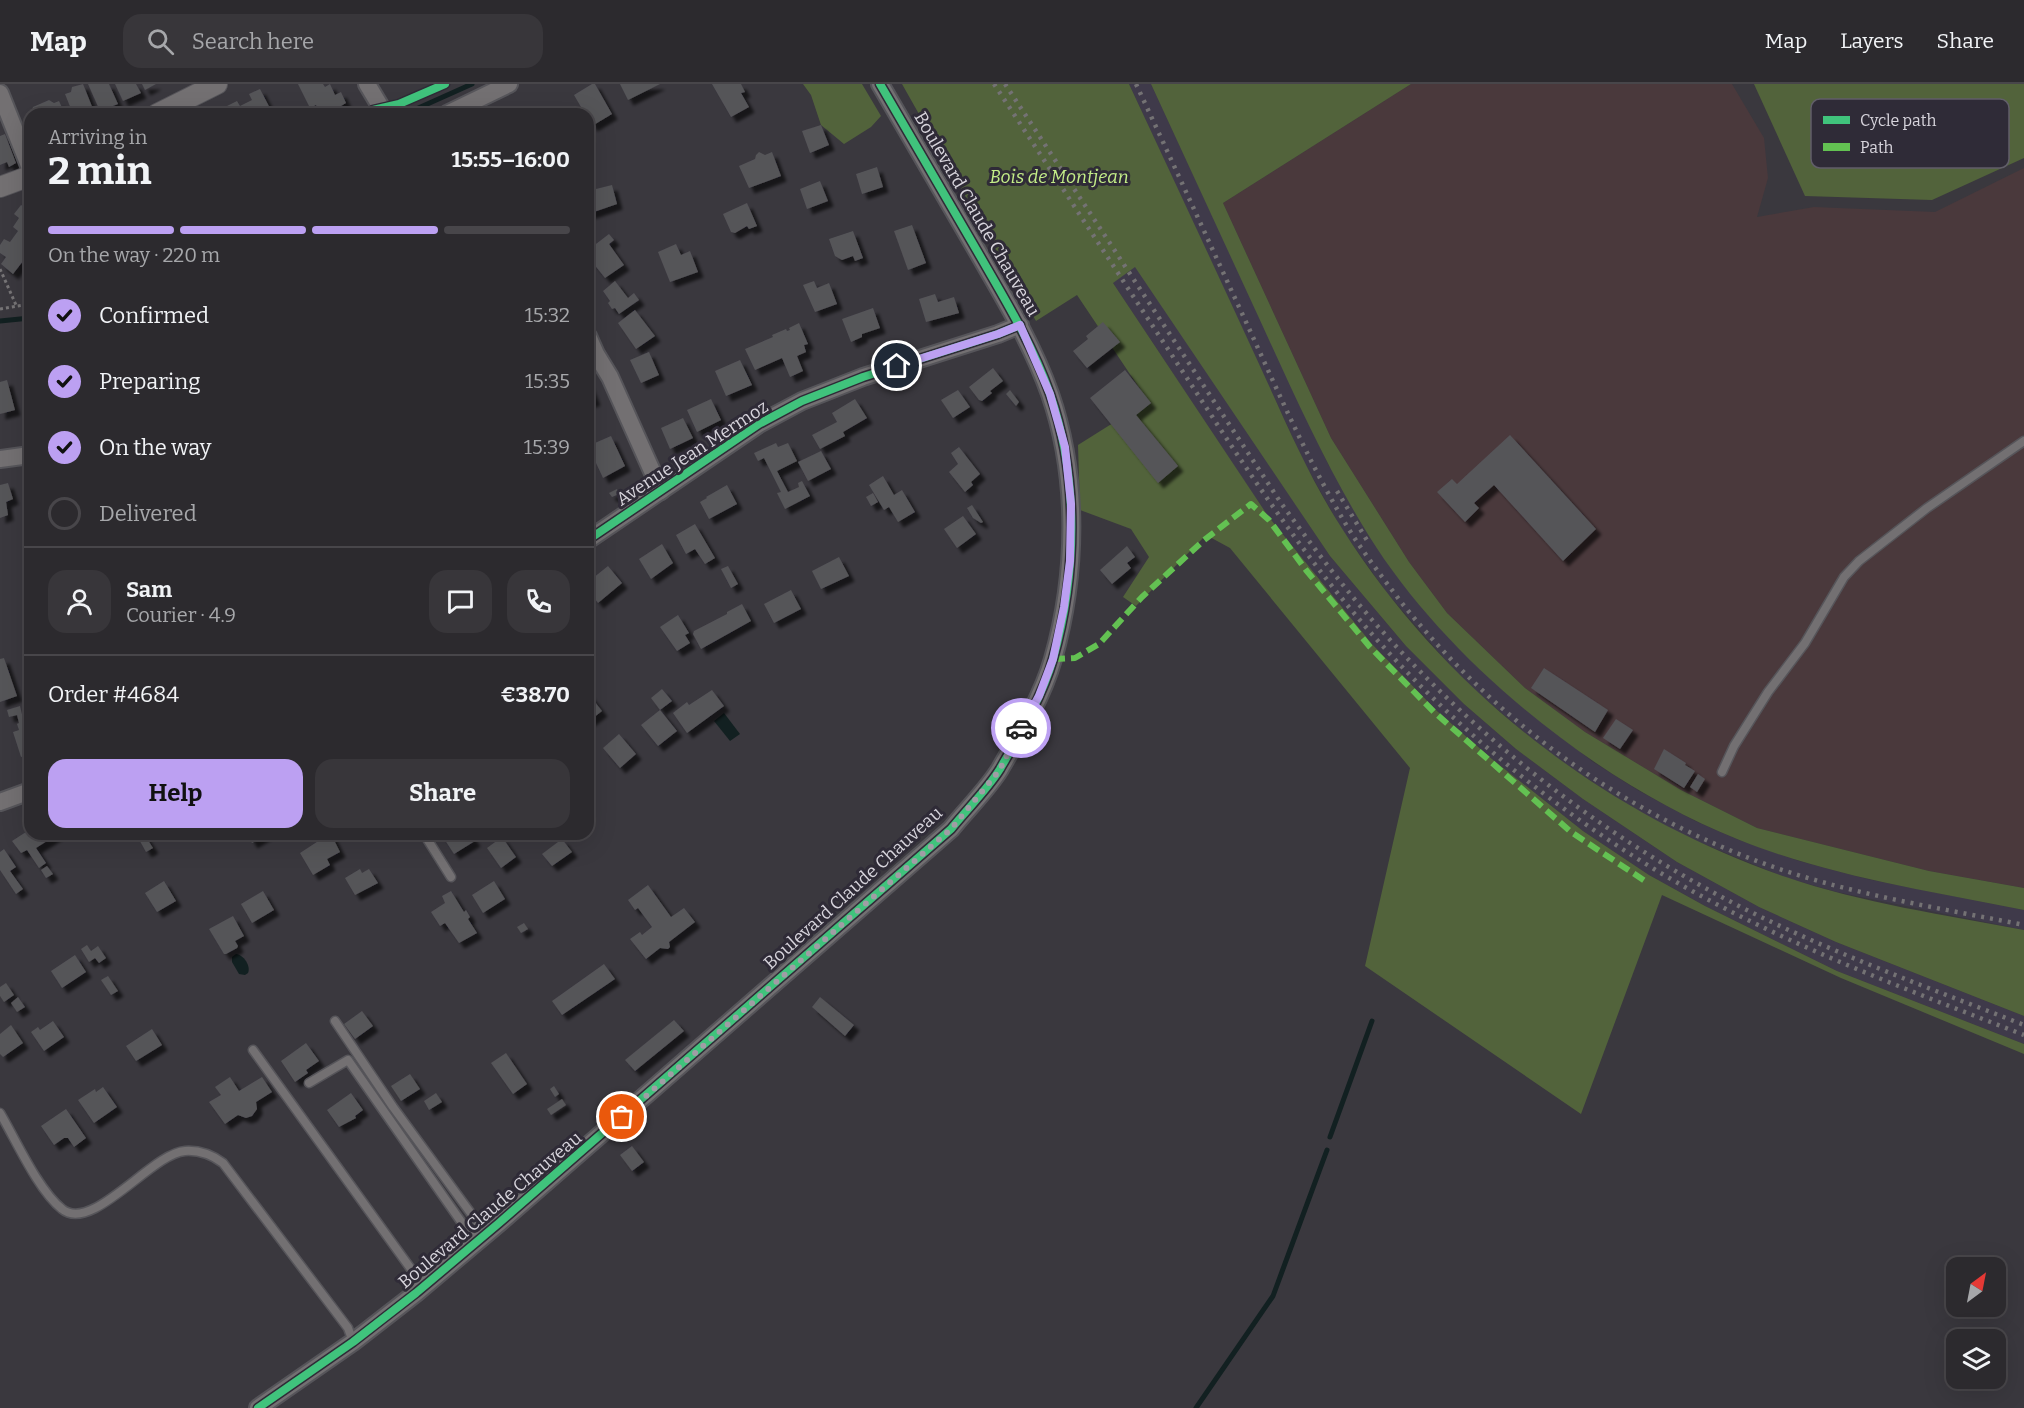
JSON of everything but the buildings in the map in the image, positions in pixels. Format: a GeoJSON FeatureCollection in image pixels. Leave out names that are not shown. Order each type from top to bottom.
{"type":"FeatureCollection","features":[{"type":"Feature","properties":{"kind":"street"},"geometry":{"type":"LineString","coordinates":[[367,84],[382,108]]}},
{"type":"Feature","properties":{"kind":"street"},"geometry":{"type":"LineString","coordinates":[[459,108],[508,84]]}},
{"type":"Feature","properties":{"kind":"street","name":"Boulevard Claude Chauveau"},"geometry":{"type":"LineString","coordinates":[[258,1408],[353,1342],[423,1287],[951,829],[999,771],[1039,696],[1053,659],[1064,607],[1070,561],[1071,504],[1065,447],[1050,394],[1020,325],[880,84]]}},
{"type":"Feature","properties":{"kind":"street"},"geometry":{"type":"LineString","coordinates":[[168,108],[206,86]]}},
{"type":"Feature","properties":{"kind":"street"},"geometry":{"type":"LineString","coordinates":[[0,93],[24,153]]}},
{"type":"Feature","properties":{"kind":"street"},"geometry":{"type":"LineString","coordinates":[[0,187],[24,178]]}},
{"type":"Feature","properties":{"kind":"street","name":"Avenue Jean Mermoz"},"geometry":{"type":"LineString","coordinates":[[594,536],[759,424],[802,401],[862,377],[1020,325]]}},
{"type":"Feature","properties":{"kind":"street"},"geometry":{"type":"LineString","coordinates":[[594,350],[610,377],[661,490]]}},
{"type":"Feature","properties":{"kind":"street"},"geometry":{"type":"LineString","coordinates":[[0,459],[24,456]]}},
{"type":"Feature","properties":{"kind":"street"},"geometry":{"type":"LineString","coordinates":[[0,802],[24,793]]}},
{"type":"Feature","properties":{"kind":"lane"},"geometry":{"type":"LineString","coordinates":[[1722,772],[1768,692],[1805,643],[1844,577],[1859,561],[1927,508],[2024,441]]}},
{"type":"Feature","properties":{"kind":"lane"},"geometry":{"type":"LineString","coordinates":[[428,840],[451,877]]}},
{"type":"Feature","properties":{"kind":"lane"},"geometry":{"type":"LineString","coordinates":[[334,1021],[481,1238]]}},
{"type":"Feature","properties":{"kind":"lane"},"geometry":{"type":"LineString","coordinates":[[253,1050],[423,1287]]}},
{"type":"Feature","properties":{"kind":"lane"},"geometry":{"type":"LineString","coordinates":[[309,1083],[348,1060],[481,1238]]}},
{"type":"Feature","properties":{"kind":"lane"},"geometry":{"type":"LineString","coordinates":[[0,1113],[44,1189],[63,1211],[75,1214],[94,1210],[165,1159],[183,1151],[209,1154],[223,1163],[348,1328],[353,1342]]}},
{"type":"Feature","properties":{"kind":"path"},"geometry":{"type":"LineString","coordinates":[[390,108],[445,84]]}},
{"type":"Feature","properties":{"kind":"path"},"geometry":{"type":"LineString","coordinates":[[0,269],[16,305]]}},
{"type":"Feature","properties":{"kind":"path"},"geometry":{"type":"LineString","coordinates":[[0,309],[24,304]]}},
{"type":"Feature","properties":{"kind":"shaded area"},"geometry":{"type":"Polygon","coordinates":[[[1016,84],[1330,556],[1406,646],[1464,704],[1516,749],[1583,799],[1677,862],[1759,907],[1836,942],[2024,1016],[2024,1044],[1837,971],[1705,906],[1649,875],[1583,831],[1492,759],[1437,711],[1372,644],[1268,516],[1251,491],[1113,283],[1016,84]]]}},
{"type":"Feature","properties":{"kind":"shaded area"},"geometry":{"type":"Polygon","coordinates":[[[1129,84],[1151,84],[1328,464],[1418,603],[1468,656],[1522,706],[1593,762],[1639,791],[1695,821],[1739,840],[1799,861],[1867,879],[2024,910],[2024,930],[1837,892],[1787,878],[1682,835],[1629,806],[1547,752],[1463,680],[1388,594],[1342,530],[1304,462],[1129,84]]]}},
{"type":"Feature","properties":{"kind":"shaded area"},"geometry":{"type":"Polygon","coordinates":[[[1411,84],[1732,84],[1764,138],[1768,178],[1757,217],[1814,207],[1935,212],[2024,168],[2024,888],[1929,871],[1757,828],[1681,790],[1585,732],[1525,688],[1447,613],[1409,562],[1331,438],[1223,203],[1411,84]]]}},
{"type":"Feature","properties":{"kind":"shaded area"},"geometry":{"type":"Polygon","coordinates":[[[724,713],[740,734],[730,741],[714,721],[724,713]]]}},
{"type":"Feature","properties":{"kind":"shaded area"},"geometry":{"type":"Polygon","coordinates":[[[236,954],[242,956],[248,964],[249,970],[245,975],[239,974],[232,962],[232,957],[236,954]]]}},
{"type":"Feature","properties":{"kind":"green space"},"geometry":{"type":"Polygon","coordinates":[[[803,84],[862,84],[881,116],[871,127],[844,144],[821,125],[811,95],[803,84]]]}},
{"type":"Feature","properties":{"kind":"green space","name":"Bois de Montjean"},"geometry":{"type":"Polygon","coordinates":[[[902,84],[1129,84],[1318,488],[1343,530],[1384,589],[1430,644],[1481,695],[1535,741],[1593,783],[1655,819],[1719,851],[1786,877],[1844,894],[1904,908],[2024,930],[2024,1016],[1836,942],[1759,907],[1677,862],[1583,799],[1516,749],[1464,704],[1406,646],[1330,556],[1135,267],[1113,283],[1268,516],[1372,644],[1437,711],[1492,759],[1583,831],[1649,875],[1705,906],[1837,971],[2024,1044],[2024,1054],[1841,978],[1662,895],[1581,1114],[1365,966],[1410,768],[1230,548],[1206,535],[1136,606],[1123,597],[1149,557],[1131,529],[1080,510],[1078,445],[1148,401],[1077,295],[1036,321],[902,84]]]}},
{"type":"Feature","properties":{"kind":"green space"},"geometry":{"type":"Polygon","coordinates":[[[1151,84],[1411,84],[1223,203],[1331,438],[1409,562],[1447,613],[1525,688],[1585,732],[1681,790],[1757,828],[1929,871],[2024,888],[2024,910],[1842,873],[1737,839],[1685,815],[1632,786],[1581,752],[1531,714],[1484,673],[1440,629],[1402,583],[1353,510],[1297,401],[1151,84]]]}},
{"type":"Feature","properties":{"kind":"green space"},"geometry":{"type":"Polygon","coordinates":[[[1754,84],[2024,84],[2024,158],[2009,165],[2009,99],[1811,99],[1811,168],[2002,168],[1932,200],[1805,196],[1754,84]]]}},
{"type":"Feature","properties":{"kind":"waterway"},"geometry":{"type":"LineString","coordinates":[[418,108],[472,84]]}},
{"type":"Feature","properties":{"kind":"waterway"},"geometry":{"type":"LineString","coordinates":[[0,321],[24,319]]}},
{"type":"Feature","properties":{"kind":"waterway"},"geometry":{"type":"LineString","coordinates":[[1330,1137],[1372,1021]]}},
{"type":"Feature","properties":{"kind":"waterway"},"geometry":{"type":"LineString","coordinates":[[1196,1408],[1273,1296],[1327,1150]]}},
{"type":"Feature","properties":{"kind":"railway"},"geometry":{"type":"LineString","coordinates":[[994,84],[1229,442],[1297,540],[1371,633],[1402,667],[1468,731],[1577,818],[1654,869],[1698,894],[1743,918],[1835,960],[2024,1035]]}},
{"type":"Feature","properties":{"kind":"railway"},"geometry":{"type":"LineString","coordinates":[[1005,84],[1281,503],[1369,616],[1420,672],[1461,711],[1547,784],[1639,849],[1687,878],[1807,938],[2024,1025]]}},
{"type":"Feature","properties":{"kind":"railway"},"geometry":{"type":"LineString","coordinates":[[1136,84],[1291,420],[1341,516],[1401,602],[1474,683],[1556,752],[1646,810],[1694,834],[1778,869],[1847,889],[2024,925]]}},
{"type":"Feature","properties":{"kind":"railway"},"geometry":{"type":"LineString","coordinates":[[1337,491],[1368,542]]}},
{"type":"Feature","properties":{"kind":"marked path"},"geometry":{"type":"LineString","coordinates":[[1053,659],[1075,658],[1099,644],[1142,597],[1203,541],[1251,504],[1269,520],[1306,570],[1370,647],[1434,712],[1571,832],[1645,881]]}},
{"type":"Feature","properties":{"kind":"cycle path"},"geometry":{"type":"LineString","coordinates":[[382,108],[399,104],[445,84]]}},
{"type":"Feature","properties":{"kind":"cycle path"},"geometry":{"type":"LineString","coordinates":[[258,1408],[353,1342],[416,1293],[951,829],[995,777],[1037,701],[1049,673],[1061,627],[1070,560],[1070,492],[1059,426],[1050,394],[1035,356],[880,84]]}},
{"type":"Feature","properties":{"kind":"cycle path"},"geometry":{"type":"LineString","coordinates":[[594,536],[759,424],[802,401],[863,377],[1020,325]]}},
{"type":"Feature","properties":{"kind":"way so far"},"geometry":{"type":"LineString","coordinates":[[622,1117],[951,829],[999,771],[1021,728]]}},
{"type":"Feature","properties":{"kind":"route"},"geometry":{"type":"LineString","coordinates":[[897,366],[1020,325],[1050,394],[1065,447],[1071,504],[1070,561],[1064,607],[1053,659],[1039,696],[1021,728]]}}]}
